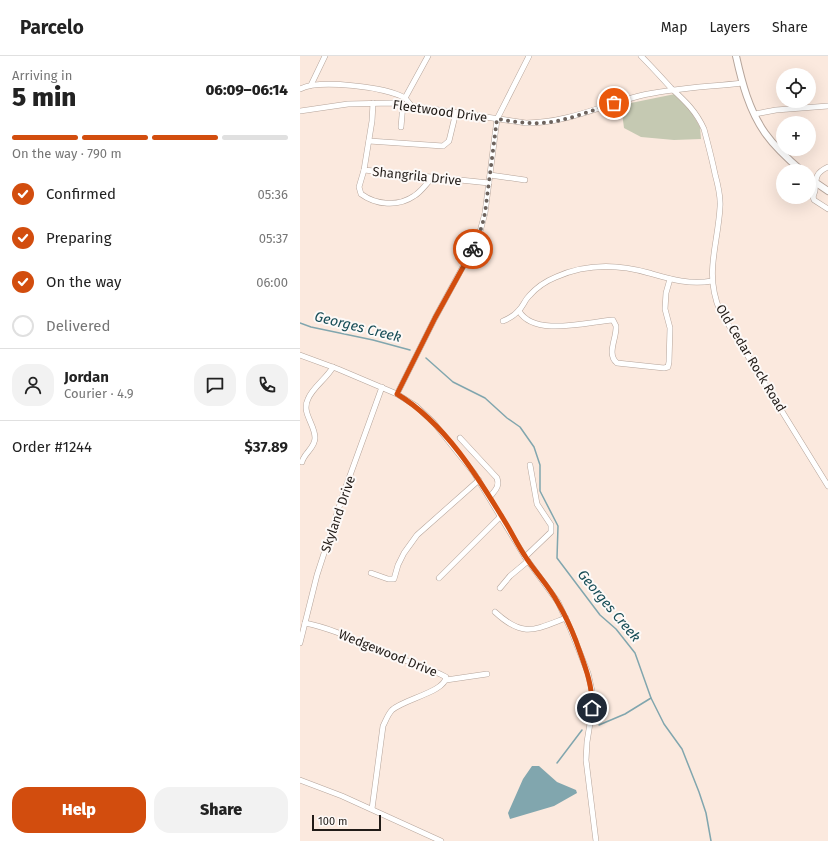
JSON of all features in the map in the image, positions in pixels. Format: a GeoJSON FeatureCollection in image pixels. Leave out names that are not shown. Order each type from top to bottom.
{"type":"FeatureCollection","features":[{"type":"Feature","properties":{"kind":"main road"},"geometry":{"type":"LineString","coordinates":[[736,56],[742,83],[766,135],[794,164]]}},
{"type":"Feature","properties":{"kind":"main road"},"geometry":{"type":"LineString","coordinates":[[816,183],[828,191]]}},
{"type":"Feature","properties":{"kind":"street"},"geometry":{"type":"LineString","coordinates":[[311,85],[325,56]]}},
{"type":"Feature","properties":{"kind":"street"},"geometry":{"type":"LineString","coordinates":[[406,98],[428,56]]}},
{"type":"Feature","properties":{"kind":"street"},"geometry":{"type":"LineString","coordinates":[[397,394],[435,318],[478,239],[485,213],[497,119],[529,56]]}},
{"type":"Feature","properties":{"kind":"street","name":"Old Cedar Rock Road"},"geometry":{"type":"LineString","coordinates":[[641,56],[682,97],[700,119],[704,129],[720,193],[720,206],[712,261],[713,291],[720,311],[826,478],[828,486]]}},
{"type":"Feature","properties":{"kind":"street","name":"Fleetwood Drive"},"geometry":{"type":"LineString","coordinates":[[300,111],[348,104],[403,104],[526,124],[542,123],[556,121],[629,99],[673,89],[742,83]]}},
{"type":"Feature","properties":{"kind":"street"},"geometry":{"type":"LineString","coordinates":[[300,88],[317,84],[364,87],[406,98],[411,105]]}},
{"type":"Feature","properties":{"kind":"street","name":"Shangrila Drive"},"geometry":{"type":"LineString","coordinates":[[372,103],[364,170],[489,183]]}},
{"type":"Feature","properties":{"kind":"street"},"geometry":{"type":"LineString","coordinates":[[401,127],[403,104]]}},
{"type":"Feature","properties":{"kind":"street"},"geometry":{"type":"LineString","coordinates":[[755,114],[776,110],[828,106]]}},
{"type":"Feature","properties":{"kind":"street"},"geometry":{"type":"LineString","coordinates":[[368,140],[443,146],[449,141],[456,112]]}},
{"type":"Feature","properties":{"kind":"street"},"geometry":{"type":"LineString","coordinates":[[816,180],[821,170],[828,167]]}},
{"type":"Feature","properties":{"kind":"street"},"geometry":{"type":"LineString","coordinates":[[364,170],[360,187],[361,194],[367,198],[386,204],[408,200],[416,195],[432,178]]}},
{"type":"Feature","properties":{"kind":"street"},"geometry":{"type":"LineString","coordinates":[[490,175],[525,180]]}},
{"type":"Feature","properties":{"kind":"street"},"geometry":{"type":"LineString","coordinates":[[816,201],[828,209]]}},
{"type":"Feature","properties":{"kind":"street"},"geometry":{"type":"LineString","coordinates":[[503,322],[519,311],[528,296],[542,285],[557,277],[597,266],[623,267],[670,279],[689,282],[712,281]]}},
{"type":"Feature","properties":{"kind":"street"},"geometry":{"type":"LineString","coordinates":[[519,311],[523,318],[545,326],[568,326],[613,320],[616,326],[612,348],[613,360],[617,363],[664,368],[668,367],[669,362],[670,328],[665,309],[666,293],[670,279]]}},
{"type":"Feature","properties":{"kind":"street"},"geometry":{"type":"LineString","coordinates":[[300,355],[334,367],[397,394],[416,406],[434,423],[479,480],[527,559],[558,602],[588,673],[592,691],[591,717],[586,760],[596,841]]}},
{"type":"Feature","properties":{"kind":"street"},"geometry":{"type":"LineString","coordinates":[[302,462],[304,456],[316,440],[306,410],[306,402],[308,397],[328,376],[334,367]]}},
{"type":"Feature","properties":{"kind":"street","name":"Skyland Drive"},"geometry":{"type":"LineString","coordinates":[[300,643],[317,575],[382,387]]}},
{"type":"Feature","properties":{"kind":"street"},"geometry":{"type":"LineString","coordinates":[[460,438],[497,478],[499,483],[490,497]]}},
{"type":"Feature","properties":{"kind":"street"},"geometry":{"type":"LineString","coordinates":[[500,588],[551,532],[551,525],[537,504],[530,465]]}},
{"type":"Feature","properties":{"kind":"street"},"geometry":{"type":"LineString","coordinates":[[371,574],[388,579],[394,579],[398,565],[404,553],[417,535],[479,480]]}},
{"type":"Feature","properties":{"kind":"street"},"geometry":{"type":"LineString","coordinates":[[439,578],[501,516]]}},
{"type":"Feature","properties":{"kind":"street"},"geometry":{"type":"LineString","coordinates":[[495,612],[505,622],[514,627],[524,629],[536,629],[566,618]]}},
{"type":"Feature","properties":{"kind":"street","name":"Wedgewood Drive"},"geometry":{"type":"LineString","coordinates":[[305,622],[343,634],[388,654],[446,676],[444,683],[435,689],[398,706],[388,716],[384,726],[372,809]]}},
{"type":"Feature","properties":{"kind":"street"},"geometry":{"type":"LineString","coordinates":[[446,680],[488,674]]}},
{"type":"Feature","properties":{"kind":"street"},"geometry":{"type":"LineString","coordinates":[[300,780],[372,809],[442,841]]}},
{"type":"Feature","properties":{"kind":"green space"},"geometry":{"type":"Polygon","coordinates":[[[675,94],[690,110],[700,127],[701,139],[674,140],[641,137],[624,128],[621,105],[675,94]]]}},
{"type":"Feature","properties":{"kind":"water"},"geometry":{"type":"Polygon","coordinates":[[[532,766],[539,766],[557,782],[576,790],[577,793],[554,806],[510,819],[508,813],[523,779],[532,766]]]}},
{"type":"Feature","properties":{"kind":"waterway","name":"Georges Creek"},"geometry":{"type":"LineString","coordinates":[[300,323],[311,327],[373,340],[410,350]]}},
{"type":"Feature","properties":{"kind":"waterway","name":"Georges Creek"},"geometry":{"type":"LineString","coordinates":[[426,358],[453,382],[485,398],[507,418],[520,427],[534,447],[540,465],[540,491],[558,526],[557,558],[600,615],[616,629],[635,653],[651,698],[664,724],[682,749],[706,813],[711,841]]}},
{"type":"Feature","properties":{"kind":"waterway"},"geometry":{"type":"LineString","coordinates":[[599,725],[625,714],[651,698]]}},
{"type":"Feature","properties":{"kind":"waterway"},"geometry":{"type":"LineString","coordinates":[[557,763],[582,730]]}},
{"type":"Feature","properties":{"kind":"way so far"},"geometry":{"type":"LineString","coordinates":[[473,249],[478,239],[485,213],[497,119],[526,124],[542,123],[564,119],[614,103]]}},
{"type":"Feature","properties":{"kind":"route"},"geometry":{"type":"LineString","coordinates":[[473,249],[435,318],[397,394],[416,406],[434,423],[462,457],[490,497],[525,557],[558,602],[588,673],[592,691],[592,708]]}}]}
